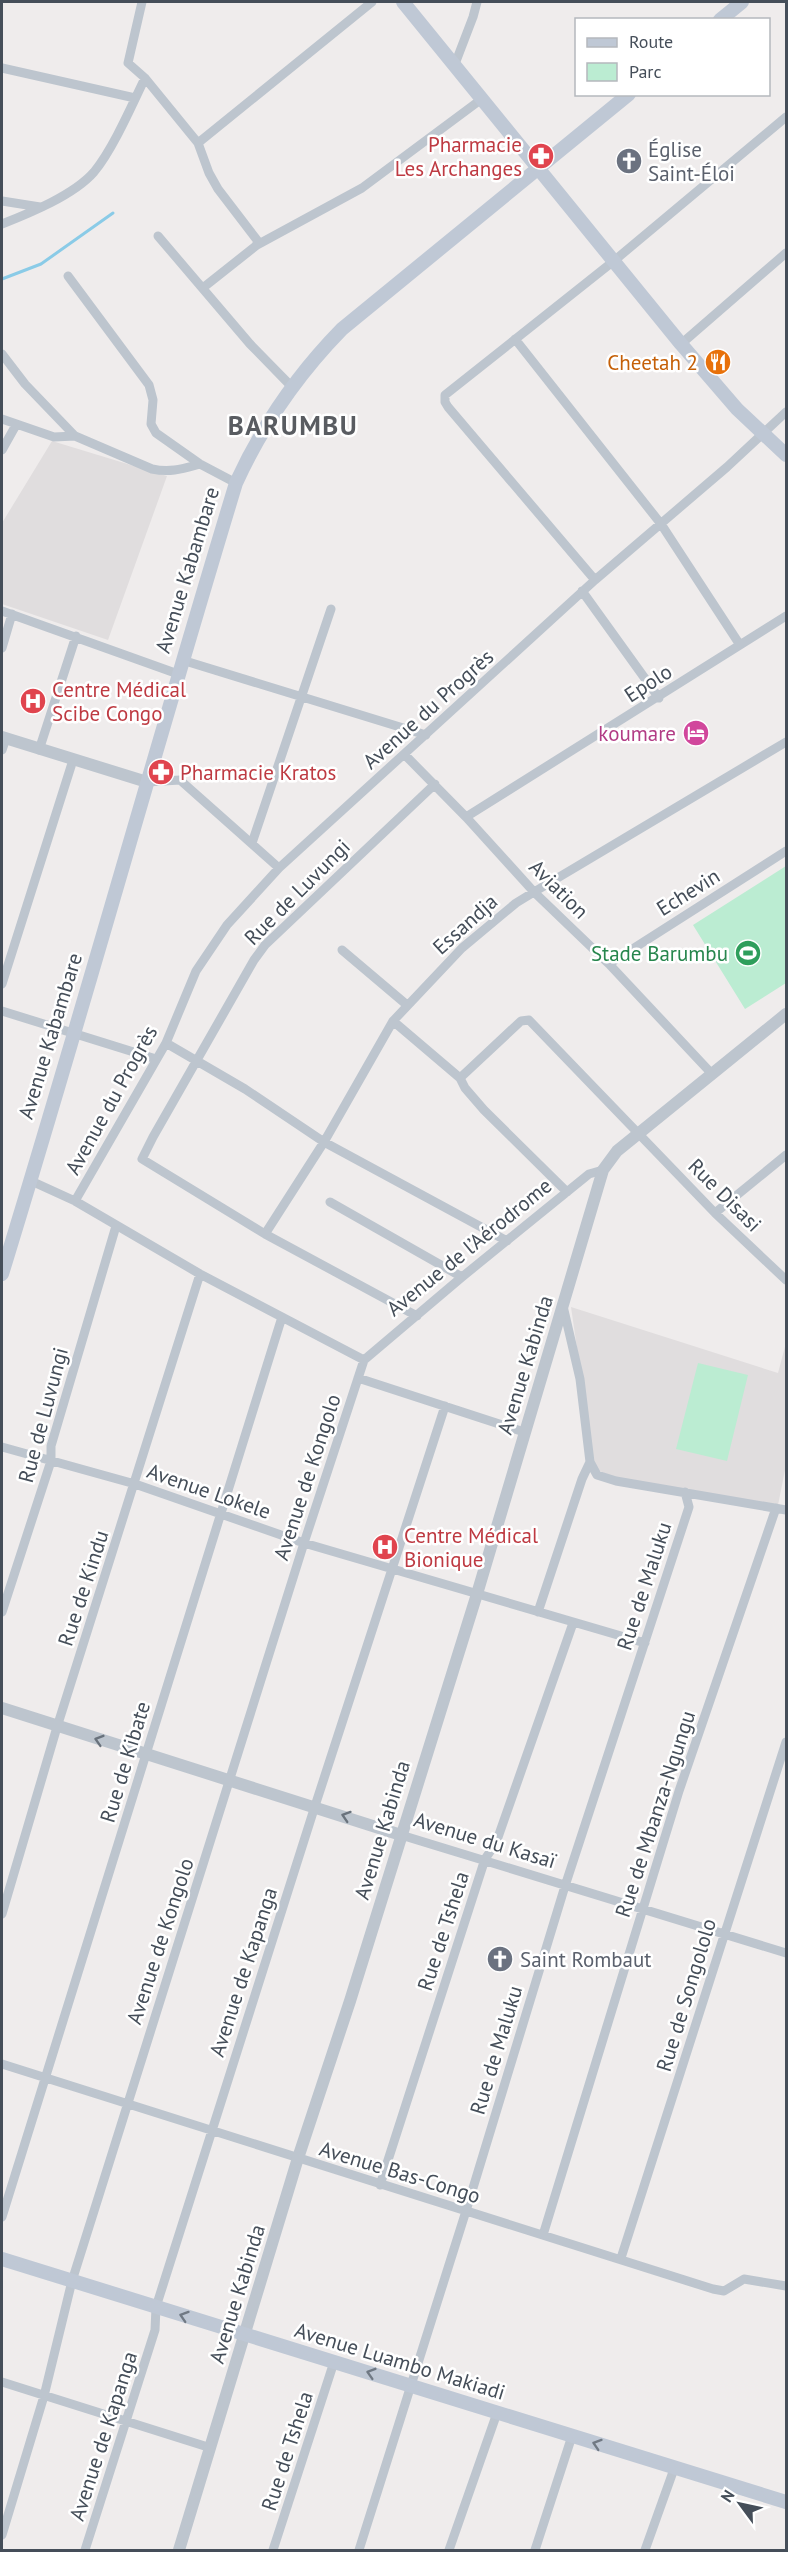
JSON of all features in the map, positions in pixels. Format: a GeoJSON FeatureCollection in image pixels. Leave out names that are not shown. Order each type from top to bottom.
{"type":"FeatureCollection","features":[{"type":"Feature","properties":{"kind":"main road"},"geometry":{"type":"LineString","coordinates":[[403,2],[681,344],[737,409],[786,454]]}},
{"type":"Feature","properties":{"kind":"main road"},"geometry":{"type":"LineString","coordinates":[[722,18],[742,2]]}},
{"type":"Feature","properties":{"kind":"main road","name":"Avenue Kabambare"},"geometry":{"type":"LineString","coordinates":[[2,1269],[236,483],[258,438],[315,357],[342,329],[627,96]]}},
{"type":"Feature","properties":{"kind":"main road","name":"Avenue Luambo Makiadi"},"geometry":{"type":"LineString","coordinates":[[2,2259],[786,2502]]}},
{"type":"Feature","properties":{"kind":"street"},"geometry":{"type":"LineString","coordinates":[[142,2],[128,63],[146,78],[198,143],[213,181],[256,240],[257,245]]}},
{"type":"Feature","properties":{"kind":"street"},"geometry":{"type":"LineString","coordinates":[[198,143],[372,2]]}},
{"type":"Feature","properties":{"kind":"street"},"geometry":{"type":"LineString","coordinates":[[455,64],[477,2]]}},
{"type":"Feature","properties":{"kind":"street"},"geometry":{"type":"LineString","coordinates":[[2,69],[135,98]]}},
{"type":"Feature","properties":{"kind":"street"},"geometry":{"type":"LineString","coordinates":[[2,224],[68,192],[94,172],[146,78]]}},
{"type":"Feature","properties":{"kind":"street"},"geometry":{"type":"LineString","coordinates":[[204,287],[257,245],[362,188],[483,98]]}},
{"type":"Feature","properties":{"kind":"street"},"geometry":{"type":"LineString","coordinates":[[595,580],[444,402],[444,398],[448,390],[615,260],[786,117]]}},
{"type":"Feature","properties":{"kind":"street"},"geometry":{"type":"LineString","coordinates":[[2,201],[40,207]]}},
{"type":"Feature","properties":{"kind":"street"},"geometry":{"type":"LineString","coordinates":[[158,236],[204,287],[250,344],[292,387]]}},
{"type":"Feature","properties":{"kind":"street"},"geometry":{"type":"LineString","coordinates":[[681,344],[786,253]]}},
{"type":"Feature","properties":{"kind":"street"},"geometry":{"type":"LineString","coordinates":[[68,276],[149,385],[153,400],[151,424],[156,433],[200,464],[236,483]]}},
{"type":"Feature","properties":{"kind":"street"},"geometry":{"type":"LineString","coordinates":[[514,339],[661,524],[740,645]]}},
{"type":"Feature","properties":{"kind":"street"},"geometry":{"type":"LineString","coordinates":[[2,354],[25,384],[75,436],[152,469],[166,472],[177,471],[200,464]]}},
{"type":"Feature","properties":{"kind":"street","name":"Avenue du Progrès"},"geometry":{"type":"LineString","coordinates":[[75,1201],[165,1043],[196,971],[227,926],[279,868],[582,591],[786,412]]}},
{"type":"Feature","properties":{"kind":"street"},"geometry":{"type":"LineString","coordinates":[[2,419],[54,437],[75,436]]}},
{"type":"Feature","properties":{"kind":"street"},"geometry":{"type":"LineString","coordinates":[[2,450],[16,424]]}},
{"type":"Feature","properties":{"kind":"street"},"geometry":{"type":"LineString","coordinates":[[582,591],[658,698]]}},
{"type":"Feature","properties":{"kind":"street"},"geometry":{"type":"LineString","coordinates":[[252,843],[331,609]]}},
{"type":"Feature","properties":{"kind":"street"},"geometry":{"type":"LineString","coordinates":[[2,611],[180,667],[426,735]]}},
{"type":"Feature","properties":{"kind":"street"},"geometry":{"type":"LineString","coordinates":[[2,648],[12,614]]}},
{"type":"Feature","properties":{"kind":"street","name":"Epolo"},"geometry":{"type":"LineString","coordinates":[[466,817],[786,616]]}},
{"type":"Feature","properties":{"kind":"street"},"geometry":{"type":"LineString","coordinates":[[39,750],[76,636]]}},
{"type":"Feature","properties":{"kind":"street"},"geometry":{"type":"LineString","coordinates":[[3,742],[39,750],[147,782],[180,780],[279,868]]}},
{"type":"Feature","properties":{"kind":"street","name":"Essandja"},"geometry":{"type":"LineString","coordinates":[[265,1234],[324,1142],[393,1020],[462,948],[516,903],[786,742]]}},
{"type":"Feature","properties":{"kind":"street","name":"Aviation"},"geometry":{"type":"LineString","coordinates":[[405,755],[435,784],[534,892],[609,964],[712,1074]]}},
{"type":"Feature","properties":{"kind":"street"},"geometry":{"type":"LineString","coordinates":[[2,984],[73,760]]}},
{"type":"Feature","properties":{"kind":"street","name":"Rue de Luvungi"},"geometry":{"type":"LineString","coordinates":[[265,1234],[145,1162],[143,1156],[196,1060],[265,945],[435,784]]}},
{"type":"Feature","properties":{"kind":"street","name":"Echevin"},"geometry":{"type":"LineString","coordinates":[[609,964],[786,851]]}},
{"type":"Feature","properties":{"kind":"street"},"geometry":{"type":"LineString","coordinates":[[342,950],[407,1005]]}},
{"type":"Feature","properties":{"kind":"street"},"geometry":{"type":"LineString","coordinates":[[2,1011],[156,1059]]}},
{"type":"Feature","properties":{"kind":"street"},"geometry":{"type":"LineString","coordinates":[[639,1132],[786,1014]]}},
{"type":"Feature","properties":{"kind":"street"},"geometry":{"type":"LineString","coordinates":[[393,1020],[460,1078],[483,1110],[567,1192]]}},
{"type":"Feature","properties":{"kind":"street","name":"Rue Disasi"},"geometry":{"type":"LineString","coordinates":[[460,1078],[521,1021],[529,1020],[715,1213],[786,1280]]}},
{"type":"Feature","properties":{"kind":"street"},"geometry":{"type":"LineString","coordinates":[[165,1043],[254,1094],[324,1142],[507,1241]]}},
{"type":"Feature","properties":{"kind":"street","name":"Avenue Kabinda"},"geometry":{"type":"LineString","coordinates":[[179,2550],[297,2158],[350,2001],[477,1594],[603,1170],[617,1151],[639,1132]]}},
{"type":"Feature","properties":{"kind":"street"},"geometry":{"type":"LineString","coordinates":[[715,1213],[786,1155]]}},
{"type":"Feature","properties":{"kind":"street","name":"Avenue de l’Aérodrome"},"geometry":{"type":"LineString","coordinates":[[364,1360],[589,1174],[603,1170]]}},
{"type":"Feature","properties":{"kind":"street"},"geometry":{"type":"LineString","coordinates":[[29,1180],[75,1201],[200,1274],[364,1360]]}},
{"type":"Feature","properties":{"kind":"street"},"geometry":{"type":"LineString","coordinates":[[330,1202],[462,1277]]}},
{"type":"Feature","properties":{"kind":"street","name":"Rue de Luvungi"},"geometry":{"type":"LineString","coordinates":[[2,1612],[51,1461],[51,1446],[116,1227]]}},
{"type":"Feature","properties":{"kind":"street"},"geometry":{"type":"LineString","coordinates":[[265,1234],[417,1316]]}},
{"type":"Feature","properties":{"kind":"street","name":"Rue de Kindu"},"geometry":{"type":"LineString","coordinates":[[2,1914],[57,1727],[200,1274]]}},
{"type":"Feature","properties":{"kind":"street"},"geometry":{"type":"LineString","coordinates":[[563,1306],[580,1378],[590,1462],[597,1475],[606,1479],[786,1510]]}},
{"type":"Feature","properties":{"kind":"street","name":"Rue de Kibate"},"geometry":{"type":"LineString","coordinates":[[2,2217],[282,1317]]}},
{"type":"Feature","properties":{"kind":"street","name":"Avenue de Kongolo"},"geometry":{"type":"LineString","coordinates":[[2,2535],[44,2396],[72,2281],[304,1543],[364,1360]]}},
{"type":"Feature","properties":{"kind":"street"},"geometry":{"type":"LineString","coordinates":[[358,1378],[524,1432]]}},
{"type":"Feature","properties":{"kind":"street","name":"Avenue de Kapanga"},"geometry":{"type":"LineString","coordinates":[[85,2550],[155,2330],[156,2307],[445,1406]]}},
{"type":"Feature","properties":{"kind":"street","name":"Avenue Lokele"},"geometry":{"type":"LineString","coordinates":[[2,1447],[135,1484],[304,1543],[645,1643]]}},
{"type":"Feature","properties":{"kind":"street"},"geometry":{"type":"LineString","coordinates":[[538,1612],[590,1462]]}},
{"type":"Feature","properties":{"kind":"street","name":"Rue de Maluku"},"geometry":{"type":"LineString","coordinates":[[359,2550],[565,1886],[689,1507],[685,1492]]}},
{"type":"Feature","properties":{"kind":"street","name":"Rue de Mbanza-Ngungu"},"geometry":{"type":"LineString","coordinates":[[543,2235],[679,1791],[776,1508]]}},
{"type":"Feature","properties":{"kind":"street","name":"Rue de Tshela"},"geometry":{"type":"LineString","coordinates":[[380,2185],[485,1859],[496,1843],[573,1623]]}},
{"type":"Feature","properties":{"kind":"street","name":"Avenue du Kasaï"},"geometry":{"type":"LineString","coordinates":[[2,1708],[565,1886],[786,1953]]}},
{"type":"Feature","properties":{"kind":"street","name":"Rue de Songololo"},"geometry":{"type":"LineString","coordinates":[[621,2258],[786,1742]]}},
{"type":"Feature","properties":{"kind":"street","name":"Avenue Bas-Congo"},"geometry":{"type":"LineString","coordinates":[[2,2064],[380,2185],[724,2291],[744,2279],[786,2286]]}},
{"type":"Feature","properties":{"kind":"street","name":"Rue de Tshela"},"geometry":{"type":"LineString","coordinates":[[273,2550],[334,2362]]}},
{"type":"Feature","properties":{"kind":"street"},"geometry":{"type":"LineString","coordinates":[[2,2382],[211,2448]]}},
{"type":"Feature","properties":{"kind":"street"},"geometry":{"type":"LineString","coordinates":[[449,2550],[497,2413]]}},
{"type":"Feature","properties":{"kind":"street"},"geometry":{"type":"LineString","coordinates":[[535,2550],[572,2436]]}},
{"type":"Feature","properties":{"kind":"street"},"geometry":{"type":"LineString","coordinates":[[645,2550],[674,2469]]}},
{"type":"Feature","properties":{"kind":"shaded area"},"geometry":{"type":"Polygon","coordinates":[[[52,441],[167,476],[108,640],[2,604],[2,523],[52,441]]]}},
{"type":"Feature","properties":{"kind":"shaded area"},"geometry":{"type":"Polygon","coordinates":[[[571,1307],[778,1373],[786,1343],[786,1465],[778,1505],[614,1477],[597,1470],[594,1464],[571,1307]]]}},
{"type":"Feature","properties":{"kind":"green space","name":"Stade Barumbu"},"geometry":{"type":"Polygon","coordinates":[[[786,866],[786,983],[745,1009],[693,925],[786,866]]]}},
{"type":"Feature","properties":{"kind":"green space"},"geometry":{"type":"Polygon","coordinates":[[[698,1363],[748,1375],[727,1461],[676,1449],[698,1363]]]}},
{"type":"Feature","properties":{"kind":"waterway"},"geometry":{"type":"LineString","coordinates":[[2,279],[41,264],[113,213]]}},
{"type":"Feature","properties":{"kind":"place","name":"Pharmacie Les Archanges"},"geometry":{"type":"Point","coordinates":[541,156]}},
{"type":"Feature","properties":{"kind":"place","name":"Église Saint-Éloi"},"geometry":{"type":"Point","coordinates":[629,161]}},
{"type":"Feature","properties":{"kind":"place","name":"Cheetah 2"},"geometry":{"type":"Point","coordinates":[718,362]}},
{"type":"Feature","properties":{"kind":"place","name":"Centre Médical Scibe Congo"},"geometry":{"type":"Point","coordinates":[33,701]}},
{"type":"Feature","properties":{"kind":"place","name":"koumare"},"geometry":{"type":"Point","coordinates":[696,733]}},
{"type":"Feature","properties":{"kind":"place","name":"Pharmacie Kratos"},"geometry":{"type":"Point","coordinates":[161,772]}},
{"type":"Feature","properties":{"kind":"place","name":"Stade Barumbu"},"geometry":{"type":"Point","coordinates":[748,953]}},
{"type":"Feature","properties":{"kind":"place","name":"Centre Médical Bionique"},"geometry":{"type":"Point","coordinates":[385,1547]}},
{"type":"Feature","properties":{"kind":"place","name":"Saint Rombaut"},"geometry":{"type":"Point","coordinates":[500,1959]}},
{"type":"Feature","properties":{"kind":"district","name":"BARUMBU"},"geometry":{"type":"Point","coordinates":[293,425]}}]}
